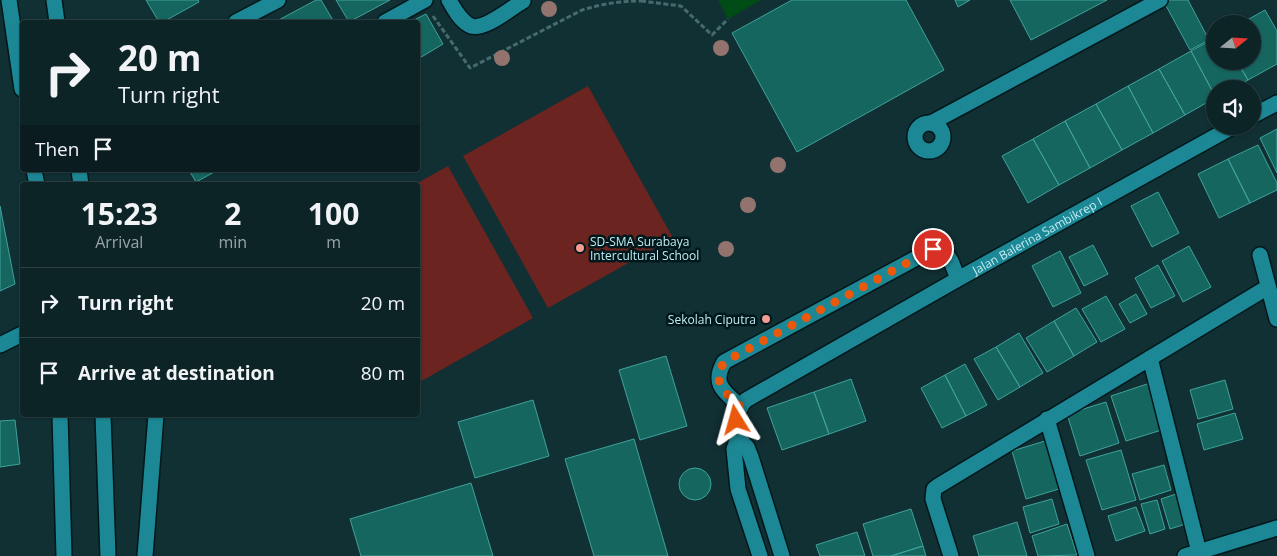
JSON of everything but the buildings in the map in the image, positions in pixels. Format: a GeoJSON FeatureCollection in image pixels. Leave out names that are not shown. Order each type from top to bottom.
{"type":"FeatureCollection","features":[{"type":"Feature","properties":{"kind":"street"},"geometry":{"type":"LineString","coordinates":[[10,0],[20,74]]}},
{"type":"Feature","properties":{"kind":"street"},"geometry":{"type":"LineString","coordinates":[[54,0],[57,20]]}},
{"type":"Feature","properties":{"kind":"street"},"geometry":{"type":"LineString","coordinates":[[240,20],[278,0]]}},
{"type":"Feature","properties":{"kind":"street"},"geometry":{"type":"LineString","coordinates":[[449,0],[463,19],[470,26],[477,28],[523,1]]}},
{"type":"Feature","properties":{"kind":"street"},"geometry":{"type":"LineString","coordinates":[[931,123],[1160,0]]}},
{"type":"Feature","properties":{"kind":"street"},"geometry":{"type":"LineString","coordinates":[[388,20],[424,1]]}},
{"type":"Feature","properties":{"kind":"street"},"geometry":{"type":"LineString","coordinates":[[1261,111],[1277,103]]}},
{"type":"Feature","properties":{"kind":"street","name":"Jalan Balerina Sambikrep I"},"geometry":{"type":"LineString","coordinates":[[741,407],[746,400],[958,279],[1218,135]]}},
{"type":"Feature","properties":{"kind":"street"},"geometry":{"type":"LineString","coordinates":[[760,556],[738,488],[734,449],[738,438],[736,420],[741,407],[721,388],[718,373],[724,362],[933,249],[944,250],[951,261],[958,279]]}},
{"type":"Feature","properties":{"kind":"street"},"geometry":{"type":"LineString","coordinates":[[1260,255],[1277,319]]}},
{"type":"Feature","properties":{"kind":"street"},"geometry":{"type":"LineString","coordinates":[[951,556],[934,506],[934,489],[1268,287]]}},
{"type":"Feature","properties":{"kind":"street"},"geometry":{"type":"LineString","coordinates":[[0,345],[20,335]]}},
{"type":"Feature","properties":{"kind":"street"},"geometry":{"type":"LineString","coordinates":[[1150,358],[1195,555],[1277,528]]}},
{"type":"Feature","properties":{"kind":"street"},"geometry":{"type":"LineString","coordinates":[[60,417],[64,556]]}},
{"type":"Feature","properties":{"kind":"street"},"geometry":{"type":"LineString","coordinates":[[103,417],[108,556]]}},
{"type":"Feature","properties":{"kind":"street"},"geometry":{"type":"LineString","coordinates":[[145,556],[156,417]]}},
{"type":"Feature","properties":{"kind":"street"},"geometry":{"type":"LineString","coordinates":[[1047,419],[1088,556]]}},
{"type":"Feature","properties":{"kind":"street"},"geometry":{"type":"LineString","coordinates":[[738,438],[747,447],[782,556]]}},
{"type":"Feature","properties":{"kind":"path"},"geometry":{"type":"LineString","coordinates":[[424,1],[470,68],[582,10],[600,4],[641,1],[681,6],[712,36],[728,19]]}},
{"type":"Feature","properties":{"kind":"shaded area"},"geometry":{"type":"Polygon","coordinates":[[[718,0],[761,0],[728,19],[718,0]]]}},
{"type":"Feature","properties":{"kind":"shaded area"},"geometry":{"type":"Polygon","coordinates":[[[588,86],[673,238],[548,308],[463,156],[588,86]]]}},
{"type":"Feature","properties":{"kind":"shaded area"},"geometry":{"type":"Polygon","coordinates":[[[448,166],[533,318],[420,382],[420,182],[448,166]]]}},
{"type":"Feature","properties":{"kind":"place","name":"SD-SMA Surabaya Intercultural School"},"geometry":{"type":"Point","coordinates":[580,248]}},
{"type":"Feature","properties":{"kind":"place","name":"Sekolah Ciputra"},"geometry":{"type":"Point","coordinates":[766,319]}},
{"type":"Feature","properties":{"kind":"route"},"geometry":{"type":"LineString","coordinates":[[736,420],[741,407],[721,388],[718,373],[724,362],[933,249]]}}]}
